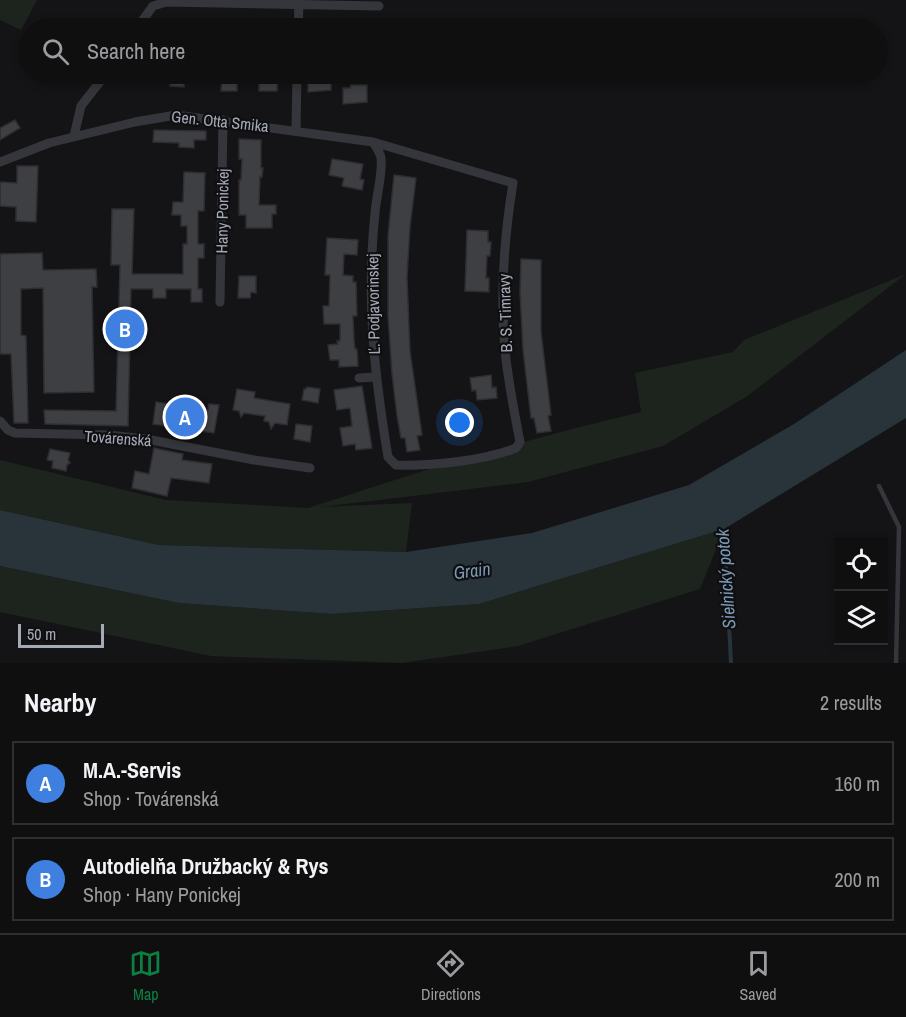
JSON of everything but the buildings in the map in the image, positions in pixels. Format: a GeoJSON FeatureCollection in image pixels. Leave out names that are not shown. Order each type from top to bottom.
{"type":"FeatureCollection","features":[{"type":"Feature","properties":{"kind":"street"},"geometry":{"type":"LineString","coordinates":[[144,18],[152,8],[161,3],[380,6]]}},
{"type":"Feature","properties":{"kind":"street"},"geometry":{"type":"LineString","coordinates":[[298,5],[298,18]]}},
{"type":"Feature","properties":{"kind":"street"},"geometry":{"type":"LineString","coordinates":[[0,162],[74,136],[81,106],[98,84]]}},
{"type":"Feature","properties":{"kind":"street"},"geometry":{"type":"LineString","coordinates":[[296,130],[297,84]]}},
{"type":"Feature","properties":{"kind":"street","name":"Gen. Otta Smika"},"geometry":{"type":"LineString","coordinates":[[74,136],[164,115],[189,115],[373,142],[513,183]]}},
{"type":"Feature","properties":{"kind":"street","name":"Hany Ponickej"},"geometry":{"type":"LineString","coordinates":[[220,302],[223,120]]}},
{"type":"Feature","properties":{"kind":"street","name":"Ľ. Podjavorinskej"},"geometry":{"type":"LineString","coordinates":[[373,142],[381,160],[370,269],[371,324],[375,377],[388,457],[396,465]]}},
{"type":"Feature","properties":{"kind":"street","name":"B. S. Timravy"},"geometry":{"type":"LineString","coordinates":[[396,465],[414,466],[478,458],[507,452],[516,448],[520,441],[505,350],[503,314],[505,247],[513,183]]}},
{"type":"Feature","properties":{"kind":"street"},"geometry":{"type":"LineString","coordinates":[[359,378],[375,377]]}},
{"type":"Feature","properties":{"kind":"street","name":"Továrenská"},"geometry":{"type":"LineString","coordinates":[[0,421],[8,430],[15,433],[108,435],[146,439],[254,460],[310,468]]}},
{"type":"Feature","properties":{"kind":"lane"},"geometry":{"type":"LineString","coordinates":[[879,486],[899,527],[896,663]]}},
{"type":"Feature","properties":{"kind":"shaded area"},"geometry":{"type":"Polygon","coordinates":[[[0,0],[37,0],[27,18],[18,18],[18,29],[0,20],[0,0]]]}},
{"type":"Feature","properties":{"kind":"shaded area"},"geometry":{"type":"Polygon","coordinates":[[[906,274],[746,397],[663,446],[528,482],[321,507],[412,503],[406,552],[159,545],[0,510],[0,460],[166,500],[308,508],[457,460],[641,412],[635,373],[733,352],[744,340],[906,274]]]}},
{"type":"Feature","properties":{"kind":"shaded area"},"geometry":{"type":"Polygon","coordinates":[[[724,529],[700,589],[518,646],[402,663],[211,656],[0,612],[0,566],[179,603],[332,614],[479,604],[724,529]]]}},
{"type":"Feature","properties":{"kind":"water","name":"Grain"},"geometry":{"type":"Polygon","coordinates":[[[906,350],[906,418],[724,529],[479,604],[332,614],[179,603],[0,566],[0,510],[159,545],[406,552],[532,533],[689,485],[794,424],[906,350]]]}},
{"type":"Feature","properties":{"kind":"waterway","name":"Sielnický potok"},"geometry":{"type":"LineString","coordinates":[[724,526],[731,663]]}},
{"type":"Feature","properties":{"kind":"place","name":"Autodielňa Družbacký & Rys"},"geometry":{"type":"Point","coordinates":[125,329]}},
{"type":"Feature","properties":{"kind":"place","name":"M.A.-Servis"},"geometry":{"type":"Point","coordinates":[185,417]}}]}
